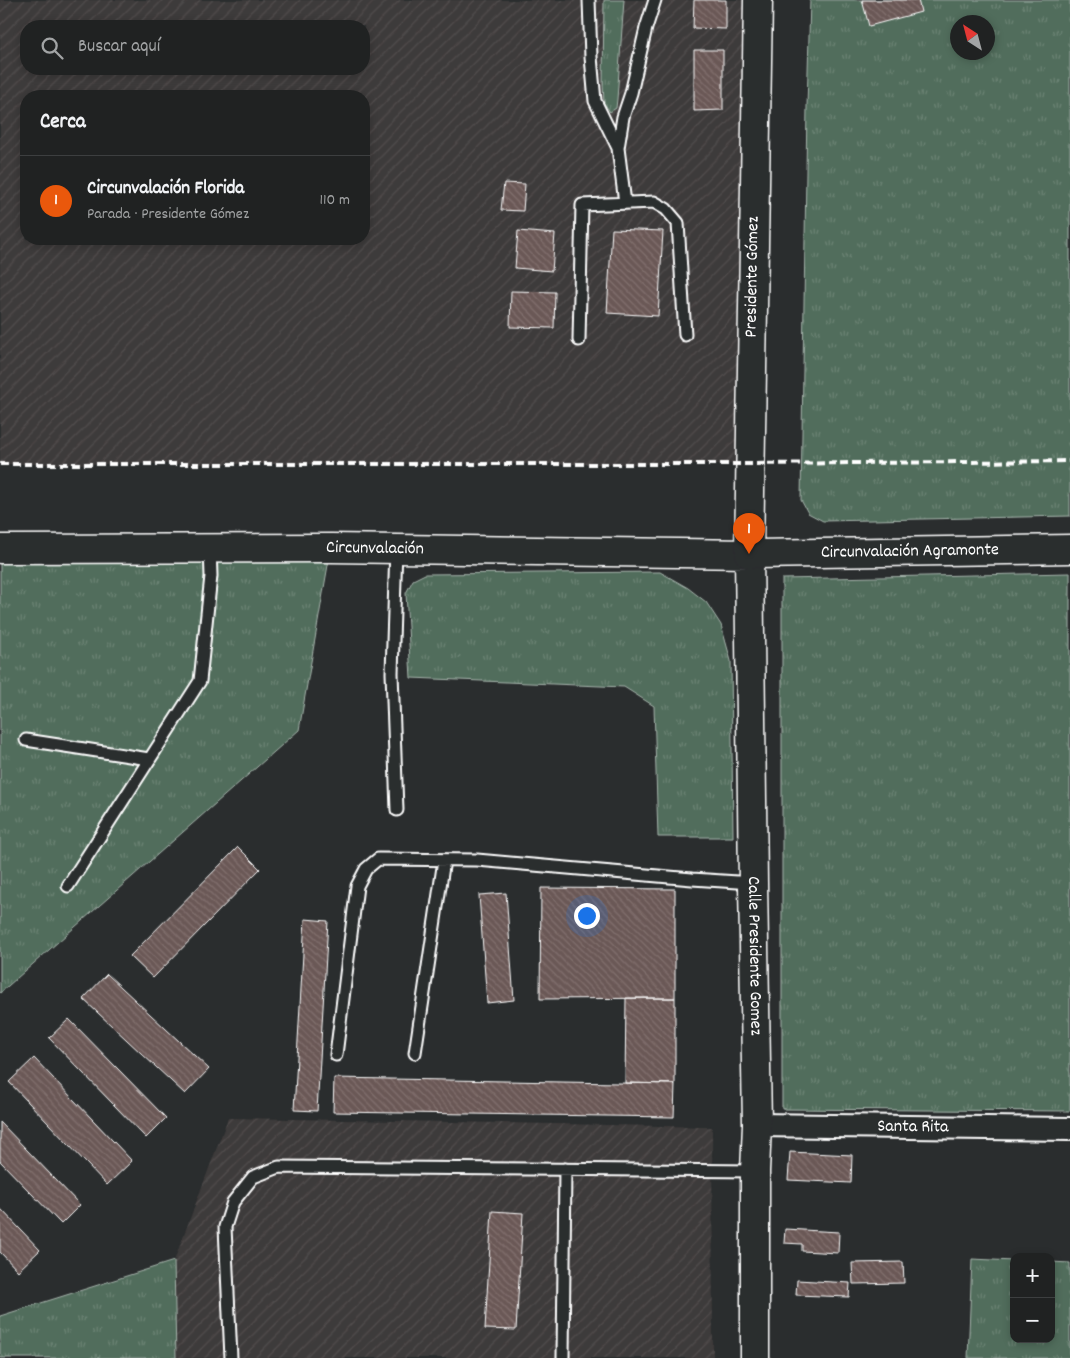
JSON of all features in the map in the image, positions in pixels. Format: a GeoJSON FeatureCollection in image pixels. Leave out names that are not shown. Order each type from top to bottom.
{"type":"FeatureCollection","features":[{"type":"Feature","properties":{"kind":"street","name":"Presidente Gómez"},"geometry":{"type":"LineString","coordinates":[[749,554],[758,0]]}},
{"type":"Feature","properties":{"kind":"street","name":"Circunvalación"},"geometry":{"type":"LineString","coordinates":[[0,549],[396,548],[749,554]]}},
{"type":"Feature","properties":{"kind":"street","name":"Circunvalación Agramonte"},"geometry":{"type":"LineString","coordinates":[[749,554],[1070,549]]}},
{"type":"Feature","properties":{"kind":"street","name":"Calle Presidente Gomez"},"geometry":{"type":"LineString","coordinates":[[749,554],[757,1125],[755,1171],[755,1358]]}},
{"type":"Feature","properties":{"kind":"street","name":"Santa Rita"},"geometry":{"type":"LineString","coordinates":[[757,1125],[1070,1129]]}},
{"type":"Feature","properties":{"kind":"lane"},"geometry":{"type":"LineString","coordinates":[[589,0],[595,102],[618,148]]}},
{"type":"Feature","properties":{"kind":"lane"},"geometry":{"type":"LineString","coordinates":[[625,203],[618,148],[623,117],[631,94],[646,28],[655,0]]}},
{"type":"Feature","properties":{"kind":"lane"},"geometry":{"type":"LineString","coordinates":[[579,340],[582,205],[654,202],[666,209],[678,223],[685,335]]}},
{"type":"Feature","properties":{"kind":"lane"},"geometry":{"type":"LineString","coordinates":[[68,886],[200,681],[211,576],[210,547]]}},
{"type":"Feature","properties":{"kind":"lane"},"geometry":{"type":"LineString","coordinates":[[396,548],[392,673],[397,810]]}},
{"type":"Feature","properties":{"kind":"lane"},"geometry":{"type":"LineString","coordinates":[[26,740],[149,759]]}},
{"type":"Feature","properties":{"kind":"lane"},"geometry":{"type":"LineString","coordinates":[[336,1055],[357,886],[366,869],[378,859],[477,860],[753,884]]}},
{"type":"Feature","properties":{"kind":"lane"},"geometry":{"type":"LineString","coordinates":[[415,1052],[444,860]]}},
{"type":"Feature","properties":{"kind":"lane"},"geometry":{"type":"LineString","coordinates":[[231,1358],[225,1227],[232,1202],[253,1177],[279,1167],[755,1171]]}},
{"type":"Feature","properties":{"kind":"lane"},"geometry":{"type":"LineString","coordinates":[[562,1358],[565,1169]]}},
{"type":"Feature","properties":{"kind":"shaded area"},"geometry":{"type":"Polygon","coordinates":[[[0,0],[758,0],[750,464],[0,464],[0,0]]]}},
{"type":"Feature","properties":{"kind":"shaded area"},"geometry":{"type":"Polygon","coordinates":[[[228,1118],[712,1127],[713,1358],[176,1358],[174,1261],[228,1118]]]}},
{"type":"Feature","properties":{"kind":"green space"},"geometry":{"type":"Polygon","coordinates":[[[604,0],[624,0],[616,108],[610,112],[604,103],[604,0]]]}},
{"type":"Feature","properties":{"kind":"green space"},"geometry":{"type":"Polygon","coordinates":[[[810,0],[1070,0],[1070,516],[823,521],[808,513],[801,500],[810,0]]]}},
{"type":"Feature","properties":{"kind":"green space"},"geometry":{"type":"Polygon","coordinates":[[[331,548],[299,730],[0,993],[0,550],[331,548]]]}},
{"type":"Feature","properties":{"kind":"green space"},"geometry":{"type":"Polygon","coordinates":[[[660,572],[688,588],[706,602],[721,625],[731,661],[733,837],[658,837],[654,706],[624,687],[411,678],[406,593],[413,580],[425,574],[660,572]]]}},
{"type":"Feature","properties":{"kind":"green space"},"geometry":{"type":"Polygon","coordinates":[[[1070,573],[1070,1111],[782,1109],[782,579],[1070,573]]]}},
{"type":"Feature","properties":{"kind":"green space"},"geometry":{"type":"Polygon","coordinates":[[[972,1259],[1010,1261],[1010,1343],[1055,1343],[1055,1262],[1070,1263],[1070,1358],[968,1358],[972,1259]]]}},
{"type":"Feature","properties":{"kind":"green space"},"geometry":{"type":"Polygon","coordinates":[[[174,1261],[176,1358],[0,1358],[0,1316],[174,1261]]]}},
{"type":"Feature","properties":{"kind":"building"},"geometry":{"type":"Polygon","coordinates":[[[694,0],[726,0],[726,29],[693,28],[694,0]]]}},
{"type":"Feature","properties":{"kind":"building"},"geometry":{"type":"Polygon","coordinates":[[[862,0],[918,0],[921,12],[869,26],[862,0]]]}},
{"type":"Feature","properties":{"kind":"building"},"geometry":{"type":"Polygon","coordinates":[[[694,50],[723,50],[723,110],[694,111],[694,50]]]}},
{"type":"Feature","properties":{"kind":"building"},"geometry":{"type":"Polygon","coordinates":[[[504,183],[525,184],[523,211],[501,210],[504,183]]]}},
{"type":"Feature","properties":{"kind":"building"},"geometry":{"type":"Polygon","coordinates":[[[612,229],[663,231],[658,316],[607,313],[612,229]]]}},
{"type":"Feature","properties":{"kind":"building"},"geometry":{"type":"Polygon","coordinates":[[[518,231],[555,234],[552,271],[515,268],[518,231]]]}},
{"type":"Feature","properties":{"kind":"building"},"geometry":{"type":"Polygon","coordinates":[[[511,291],[555,292],[554,328],[510,327],[511,291]]]}},
{"type":"Feature","properties":{"kind":"building"},"geometry":{"type":"Polygon","coordinates":[[[238,847],[260,869],[153,978],[130,956],[238,847]]]}},
{"type":"Feature","properties":{"kind":"building"},"geometry":{"type":"Polygon","coordinates":[[[541,888],[675,889],[675,998],[540,999],[541,888]]]}},
{"type":"Feature","properties":{"kind":"building"},"geometry":{"type":"Polygon","coordinates":[[[506,893],[514,1000],[487,1003],[479,895],[506,893]]]}},
{"type":"Feature","properties":{"kind":"building"},"geometry":{"type":"Polygon","coordinates":[[[305,919],[328,921],[317,1111],[294,1110],[305,919]]]}},
{"type":"Feature","properties":{"kind":"building"},"geometry":{"type":"Polygon","coordinates":[[[107,974],[209,1069],[185,1094],[83,999],[107,974]]]}},
{"type":"Feature","properties":{"kind":"building"},"geometry":{"type":"Polygon","coordinates":[[[626,998],[675,998],[675,1084],[625,1083],[626,998]]]}},
{"type":"Feature","properties":{"kind":"building"},"geometry":{"type":"Polygon","coordinates":[[[69,1019],[166,1118],[146,1138],[49,1038],[69,1019]]]}},
{"type":"Feature","properties":{"kind":"building"},"geometry":{"type":"Polygon","coordinates":[[[34,1058],[132,1161],[107,1185],[9,1082],[34,1058]]]}},
{"type":"Feature","properties":{"kind":"building"},"geometry":{"type":"Polygon","coordinates":[[[334,1078],[675,1084],[674,1117],[333,1112],[334,1078]]]}},
{"type":"Feature","properties":{"kind":"building"},"geometry":{"type":"Polygon","coordinates":[[[0,1122],[80,1205],[61,1224],[0,1161],[0,1122]]]}},
{"type":"Feature","properties":{"kind":"building"},"geometry":{"type":"Polygon","coordinates":[[[790,1152],[852,1155],[851,1183],[788,1180],[790,1152]]]}},
{"type":"Feature","properties":{"kind":"building"},"geometry":{"type":"Polygon","coordinates":[[[0,1208],[40,1250],[18,1271],[0,1252],[0,1208]]]}},
{"type":"Feature","properties":{"kind":"building"},"geometry":{"type":"Polygon","coordinates":[[[492,1211],[523,1213],[516,1330],[485,1329],[492,1211]]]}},
{"type":"Feature","properties":{"kind":"building"},"geometry":{"type":"Polygon","coordinates":[[[785,1229],[839,1232],[838,1253],[802,1251],[802,1244],[784,1243],[785,1229]]]}},
{"type":"Feature","properties":{"kind":"building"},"geometry":{"type":"Polygon","coordinates":[[[903,1262],[904,1283],[853,1284],[852,1263],[903,1262]]]}},
{"type":"Feature","properties":{"kind":"building"},"geometry":{"type":"Polygon","coordinates":[[[797,1280],[850,1283],[849,1297],[796,1295],[797,1280]]]}},
{"type":"Feature","properties":{"kind":"railway"},"geometry":{"type":"LineString","coordinates":[[0,464],[750,464],[1070,461]]}},
{"type":"Feature","properties":{"kind":"place","name":"Circunvalación Florida"},"geometry":{"type":"Point","coordinates":[749,554]}}]}
